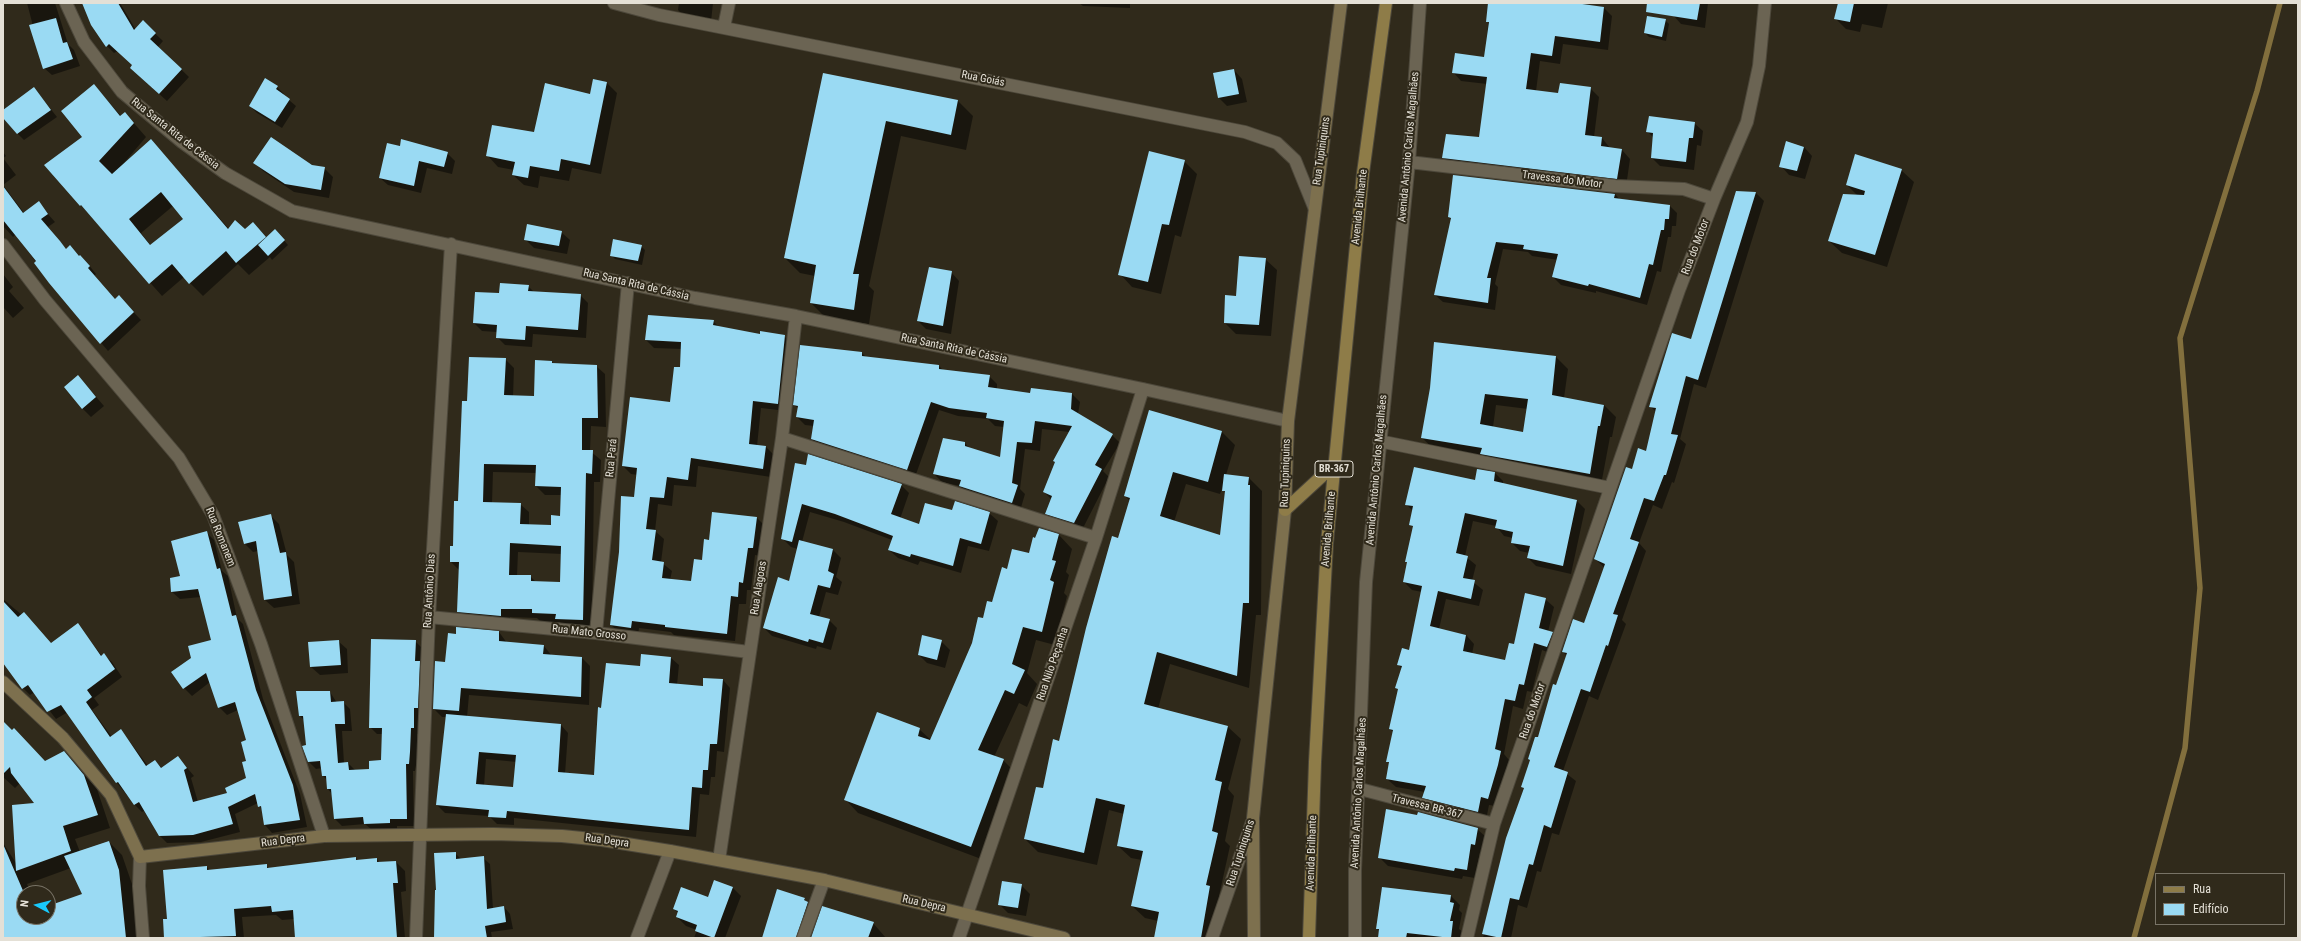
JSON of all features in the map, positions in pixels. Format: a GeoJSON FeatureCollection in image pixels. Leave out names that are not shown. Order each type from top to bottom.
{"type":"FeatureCollection","features":[{"type":"Feature","properties":{"kind":"main road","name":"Avenida Brilhante"},"geometry":{"type":"LineString","coordinates":[[1309,938],[1322,624],[1334,465],[1363,173],[1386,3]]}},
{"type":"Feature","properties":{"kind":"main road"},"geometry":{"type":"LineString","coordinates":[[1285,510],[1334,465]]}},
{"type":"Feature","properties":{"kind":"street","name":"Rua Santa Rita de Cássia"},"geometry":{"type":"LineString","coordinates":[[66,3],[84,42],[122,92],[182,142],[225,173],[292,211],[451,244],[695,298],[796,316],[1288,421]]}},
{"type":"Feature","properties":{"kind":"street","name":"Rua Goiás"},"geometry":{"type":"LineString","coordinates":[[614,3],[724,27],[1245,132],[1277,143],[1295,160],[1314,206]]}},
{"type":"Feature","properties":{"kind":"street"},"geometry":{"type":"LineString","coordinates":[[724,27],[729,3]]}},
{"type":"Feature","properties":{"kind":"street","name":"Rua Tupiniquins"},"geometry":{"type":"LineString","coordinates":[[1212,938],[1253,818],[1285,510],[1288,421],[1314,206],[1342,3]]}},
{"type":"Feature","properties":{"kind":"street","name":"Avenida Antônio Carlos Magalhães"},"geometry":{"type":"LineString","coordinates":[[1354,938],[1355,871],[1360,789],[1366,582],[1379,441],[1409,162],[1420,3]]}},
{"type":"Feature","properties":{"kind":"street","name":"Rua do Motor"},"geometry":{"type":"LineString","coordinates":[[1467,938],[1494,824],[1679,290],[1714,199],[1748,122],[1759,66],[1765,3]]}},
{"type":"Feature","properties":{"kind":"street","name":"Travessa do Motor"},"geometry":{"type":"LineString","coordinates":[[1409,162],[1614,186],[1684,189],[1714,199]]}},
{"type":"Feature","properties":{"kind":"street","name":"Rua Antônio Dias"},"geometry":{"type":"LineString","coordinates":[[416,938],[429,617],[451,244]]}},
{"type":"Feature","properties":{"kind":"street","name":"Rua Romanem"},"geometry":{"type":"LineString","coordinates":[[3,245],[45,300],[179,458],[213,515],[261,644],[324,836]]}},
{"type":"Feature","properties":{"kind":"street","name":"Rua Pará"},"geometry":{"type":"LineString","coordinates":[[596,633],[628,283]]}},
{"type":"Feature","properties":{"kind":"street","name":"Rua Alagoas"},"geometry":{"type":"LineString","coordinates":[[719,860],[782,438],[796,316]]}},
{"type":"Feature","properties":{"kind":"street","name":"Rua Nilo Peçanha"},"geometry":{"type":"LineString","coordinates":[[959,938],[1096,538],[1143,389]]}},
{"type":"Feature","properties":{"kind":"street"},"geometry":{"type":"LineString","coordinates":[[782,438],[1096,538]]}},
{"type":"Feature","properties":{"kind":"street"},"geometry":{"type":"LineString","coordinates":[[1379,441],[1610,488]]}},
{"type":"Feature","properties":{"kind":"street","name":"Rua Mato Grosso"},"geometry":{"type":"LineString","coordinates":[[429,617],[596,633],[749,652]]}},
{"type":"Feature","properties":{"kind":"street"},"geometry":{"type":"LineString","coordinates":[[3,682],[63,738],[111,795],[140,857],[143,938]]}},
{"type":"Feature","properties":{"kind":"street","name":"Travessa BR-367"},"geometry":{"type":"LineString","coordinates":[[1360,789],[1494,824]]}},
{"type":"Feature","properties":{"kind":"street"},"geometry":{"type":"LineString","coordinates":[[1253,818],[1254,938]]}},
{"type":"Feature","properties":{"kind":"street","name":"Rua Depra"},"geometry":{"type":"LineString","coordinates":[[140,857],[324,836],[493,834],[562,836],[602,840],[670,851],[824,880],[1064,938]]}},
{"type":"Feature","properties":{"kind":"street"},"geometry":{"type":"LineString","coordinates":[[637,938],[670,851]]}},
{"type":"Feature","properties":{"kind":"street"},"geometry":{"type":"LineString","coordinates":[[803,938],[824,880]]}},
{"type":"Feature","properties":{"kind":"building"},"geometry":{"type":"Polygon","coordinates":[[[82,3],[118,3],[134,30],[143,20],[156,33],[150,39],[182,69],[159,94],[130,68],[132,65],[109,44],[106,47],[91,25],[82,3]]]}},
{"type":"Feature","properties":{"kind":"building"},"geometry":{"type":"Polygon","coordinates":[[[1488,3],[1575,3],[1604,7],[1600,42],[1555,36],[1552,56],[1531,53],[1526,89],[1558,93],[1560,83],[1591,87],[1585,135],[1602,137],[1601,146],[1622,149],[1617,179],[1442,158],[1446,134],[1479,137],[1487,77],[1452,73],[1455,53],[1484,57],[1489,22],[1486,22],[1488,3]]]}},
{"type":"Feature","properties":{"kind":"building"},"geometry":{"type":"Polygon","coordinates":[[[1647,3],[1700,3],[1697,20],[1646,12],[1647,3]]]}},
{"type":"Feature","properties":{"kind":"building"},"geometry":{"type":"Polygon","coordinates":[[[1838,3],[1854,3],[1850,22],[1834,19],[1838,3]]]}},
{"type":"Feature","properties":{"kind":"building"},"geometry":{"type":"Polygon","coordinates":[[[1647,16],[1666,19],[1662,37],[1644,33],[1647,16]]]}},
{"type":"Feature","properties":{"kind":"building"},"geometry":{"type":"Polygon","coordinates":[[[56,18],[63,43],[67,42],[73,59],[43,69],[29,25],[56,18]]]}},
{"type":"Feature","properties":{"kind":"building"},"geometry":{"type":"Polygon","coordinates":[[[1234,69],[1239,94],[1218,98],[1213,73],[1234,69]]]}},
{"type":"Feature","properties":{"kind":"building"},"geometry":{"type":"Polygon","coordinates":[[[823,73],[958,100],[951,135],[886,121],[853,274],[859,274],[854,310],[810,303],[816,265],[784,258],[823,73]]]}},
{"type":"Feature","properties":{"kind":"building"},"geometry":{"type":"Polygon","coordinates":[[[265,78],[278,86],[276,89],[290,99],[275,122],[249,106],[265,78]]]}},
{"type":"Feature","properties":{"kind":"building"},"geometry":{"type":"Polygon","coordinates":[[[593,79],[607,82],[590,165],[561,159],[559,171],[530,166],[528,178],[512,175],[515,162],[486,156],[492,125],[534,132],[545,83],[590,94],[593,79]]]}},
{"type":"Feature","properties":{"kind":"building"},"geometry":{"type":"Polygon","coordinates":[[[94,84],[120,116],[125,112],[134,123],[99,161],[112,174],[151,139],[228,229],[235,220],[245,229],[253,222],[266,237],[236,263],[226,251],[189,284],[172,264],[149,284],[81,205],[80,206],[44,165],[82,137],[61,111],[94,84]],[[161,192],[129,219],[150,245],[183,219],[161,192]]]}},
{"type":"Feature","properties":{"kind":"building"},"geometry":{"type":"Polygon","coordinates":[[[34,87],[51,110],[17,134],[3,118],[3,110],[34,87]]]}},
{"type":"Feature","properties":{"kind":"building"},"geometry":{"type":"Polygon","coordinates":[[[1649,116],[1695,122],[1693,138],[1689,138],[1686,162],[1651,158],[1653,133],[1646,132],[1649,116]]]}},
{"type":"Feature","properties":{"kind":"building"},"geometry":{"type":"Polygon","coordinates":[[[271,137],[312,165],[325,167],[321,190],[285,184],[253,163],[271,137]]]}},
{"type":"Feature","properties":{"kind":"building"},"geometry":{"type":"Polygon","coordinates":[[[401,139],[448,152],[444,167],[419,161],[414,186],[379,178],[387,143],[400,146],[401,139]]]}},
{"type":"Feature","properties":{"kind":"building"},"geometry":{"type":"Polygon","coordinates":[[[1786,141],[1804,147],[1797,171],[1779,167],[1786,141]]]}},
{"type":"Feature","properties":{"kind":"building"},"geometry":{"type":"Polygon","coordinates":[[[1149,151],[1185,160],[1169,225],[1162,224],[1148,282],[1118,275],[1149,151]]]}},
{"type":"Feature","properties":{"kind":"building"},"geometry":{"type":"Polygon","coordinates":[[[1855,154],[1902,169],[1875,255],[1828,241],[1843,194],[1864,195],[1865,191],[1846,185],[1855,154]]]}},
{"type":"Feature","properties":{"kind":"building"},"geometry":{"type":"Polygon","coordinates":[[[1453,175],[1615,194],[1614,198],[1670,205],[1669,219],[1665,219],[1664,230],[1661,230],[1653,265],[1649,264],[1640,298],[1589,284],[1588,286],[1552,277],[1558,254],[1523,249],[1524,245],[1496,242],[1487,278],[1491,278],[1488,303],[1434,295],[1451,218],[1448,217],[1453,175]]]}},
{"type":"Feature","properties":{"kind":"building"},"geometry":{"type":"Polygon","coordinates":[[[3,186],[23,213],[39,201],[48,214],[41,219],[66,249],[70,245],[90,266],[88,268],[115,299],[119,295],[134,312],[100,344],[49,283],[34,263],[36,261],[3,220],[3,186]]]}},
{"type":"Feature","properties":{"kind":"building"},"geometry":{"type":"Polygon","coordinates":[[[1736,191],[1756,192],[1698,380],[1686,376],[1671,434],[1678,435],[1666,475],[1664,475],[1654,501],[1644,498],[1630,539],[1639,542],[1613,614],[1618,615],[1608,646],[1606,645],[1590,692],[1581,689],[1554,767],[1568,772],[1551,828],[1544,825],[1533,865],[1529,864],[1519,900],[1510,898],[1501,938],[1482,934],[1506,838],[1524,788],[1521,787],[1530,760],[1528,759],[1535,737],[1538,737],[1553,684],[1556,685],[1567,653],[1562,652],[1573,619],[1584,623],[1605,564],[1594,559],[1626,467],[1632,469],[1638,448],[1646,451],[1656,408],[1649,407],[1672,333],[1691,339],[1736,191]]]}},
{"type":"Feature","properties":{"kind":"building"},"geometry":{"type":"Polygon","coordinates":[[[527,224],[562,231],[559,246],[524,240],[527,224]]]}},
{"type":"Feature","properties":{"kind":"building"},"geometry":{"type":"Polygon","coordinates":[[[275,229],[285,240],[268,256],[258,245],[275,229]]]}},
{"type":"Feature","properties":{"kind":"building"},"geometry":{"type":"Polygon","coordinates":[[[613,239],[642,245],[638,261],[610,256],[613,239]]]}},
{"type":"Feature","properties":{"kind":"building"},"geometry":{"type":"Polygon","coordinates":[[[1239,256],[1266,258],[1259,325],[1224,323],[1225,295],[1236,296],[1239,256]]]}},
{"type":"Feature","properties":{"kind":"building"},"geometry":{"type":"Polygon","coordinates":[[[929,267],[952,271],[943,326],[917,321],[929,267]]]}},
{"type":"Feature","properties":{"kind":"building"},"geometry":{"type":"Polygon","coordinates":[[[500,283],[529,285],[528,291],[581,294],[578,330],[526,326],[525,340],[496,338],[497,325],[473,323],[475,292],[499,293],[500,283]]]}},
{"type":"Feature","properties":{"kind":"building"},"geometry":{"type":"Polygon","coordinates":[[[648,315],[714,320],[713,325],[760,334],[760,331],[785,335],[778,404],[753,401],[749,444],[766,446],[763,469],[691,458],[688,480],[667,477],[664,498],[650,497],[646,529],[656,530],[652,560],[664,562],[662,578],[691,581],[694,559],[702,560],[704,539],[709,540],[712,512],[757,517],[753,548],[748,548],[743,583],[739,582],[738,597],[731,596],[727,634],[665,627],[665,625],[632,621],[631,628],[610,625],[619,552],[621,496],[634,497],[637,468],[622,466],[630,397],[670,402],[674,367],[680,367],[681,342],[645,340],[648,315]]]}},
{"type":"Feature","properties":{"kind":"building"},"geometry":{"type":"Polygon","coordinates":[[[1434,342],[1556,356],[1552,395],[1604,405],[1600,426],[1598,426],[1590,474],[1480,454],[1482,448],[1421,438],[1430,388],[1434,342]],[[1485,394],[1480,424],[1523,432],[1528,399],[1485,394]]]}},
{"type":"Feature","properties":{"kind":"building"},"geometry":{"type":"Polygon","coordinates":[[[800,345],[862,352],[862,356],[939,365],[939,369],[990,375],[988,387],[1030,393],[1031,388],[1072,393],[1071,409],[1113,434],[1095,465],[1102,469],[1074,523],[1045,514],[1052,496],[1043,492],[1055,462],[1053,461],[1072,426],[1035,421],[1032,443],[1017,442],[1012,483],[1018,485],[1012,503],[959,486],[961,480],[933,474],[943,438],[965,442],[965,446],[1000,457],[1004,421],[986,418],[987,413],[949,408],[931,402],[907,470],[811,439],[814,420],[796,417],[798,406],[793,405],[800,345]]]}},
{"type":"Feature","properties":{"kind":"building"},"geometry":{"type":"Polygon","coordinates":[[[469,357],[506,358],[504,395],[534,396],[535,360],[552,361],[552,363],[597,365],[598,418],[582,418],[582,450],[593,450],[592,474],[586,473],[583,620],[555,619],[556,614],[532,613],[532,609],[501,609],[501,616],[457,612],[459,562],[450,562],[450,546],[453,546],[454,501],[458,501],[462,401],[467,401],[469,357]],[[484,464],[483,502],[521,503],[520,524],[551,525],[551,515],[560,516],[561,487],[535,486],[536,465],[484,464]],[[510,543],[509,575],[531,575],[531,581],[560,582],[561,546],[510,543]]]}},
{"type":"Feature","properties":{"kind":"building"},"geometry":{"type":"Polygon","coordinates":[[[78,375],[96,397],[82,409],[64,387],[78,375]]]}},
{"type":"Feature","properties":{"kind":"building"},"geometry":{"type":"Polygon","coordinates":[[[1149,410],[1222,431],[1208,482],[1173,472],[1160,516],[1220,535],[1225,491],[1222,491],[1224,474],[1249,477],[1248,485],[1250,485],[1249,603],[1243,603],[1237,676],[1157,652],[1144,704],[1228,726],[1215,780],[1222,782],[1212,831],[1218,833],[1206,885],[1210,886],[1201,938],[1154,938],[1159,912],[1131,906],[1143,851],[1117,846],[1125,805],[1096,798],[1084,853],[1024,839],[1036,787],[1043,788],[1053,739],[1059,741],[1086,628],[1112,536],[1118,538],[1130,498],[1124,496],[1149,410]]]}},
{"type":"Feature","properties":{"kind":"building"},"geometry":{"type":"Polygon","coordinates":[[[808,454],[902,484],[891,514],[919,524],[925,503],[952,510],[955,501],[990,512],[981,544],[960,538],[953,566],[911,554],[910,557],[888,550],[893,536],[835,514],[802,504],[792,542],[781,539],[795,463],[806,465],[808,454]]]}},
{"type":"Feature","properties":{"kind":"building"},"geometry":{"type":"Polygon","coordinates":[[[1414,467],[1475,480],[1477,469],[1495,472],[1494,481],[1577,500],[1563,566],[1527,558],[1530,546],[1511,543],[1513,532],[1495,528],[1497,520],[1465,513],[1456,553],[1468,556],[1463,578],[1475,580],[1471,599],[1438,591],[1430,626],[1466,635],[1463,651],[1505,660],[1509,643],[1514,644],[1525,593],[1546,598],[1539,628],[1553,632],[1547,647],[1534,643],[1524,685],[1519,684],[1515,701],[1505,699],[1495,749],[1501,751],[1498,765],[1488,799],[1481,797],[1478,812],[1422,798],[1426,786],[1386,779],[1389,762],[1386,762],[1393,730],[1389,729],[1398,689],[1395,688],[1402,666],[1397,665],[1402,648],[1409,650],[1422,586],[1403,582],[1407,562],[1405,562],[1413,526],[1409,525],[1413,506],[1405,505],[1414,467]]]}},
{"type":"Feature","properties":{"kind":"building"},"geometry":{"type":"Polygon","coordinates":[[[271,514],[280,553],[286,552],[292,596],[264,600],[256,541],[244,544],[238,522],[271,514]]]}},
{"type":"Feature","properties":{"kind":"building"},"geometry":{"type":"Polygon","coordinates":[[[1039,528],[1059,534],[1052,560],[1056,561],[1050,580],[1054,582],[1042,632],[1023,627],[1012,664],[1025,670],[1014,694],[1005,690],[978,750],[1004,759],[971,847],[844,800],[877,712],[920,728],[918,736],[930,740],[972,643],[978,617],[983,618],[987,601],[992,602],[1002,567],[1007,569],[1012,549],[1029,553],[1033,537],[1035,538],[1039,528]]]}},
{"type":"Feature","properties":{"kind":"building"},"geometry":{"type":"Polygon","coordinates":[[[207,531],[217,569],[220,568],[232,616],[236,615],[256,690],[293,785],[300,820],[264,825],[261,806],[258,807],[255,794],[228,807],[233,824],[193,835],[159,836],[139,802],[134,805],[118,782],[116,783],[61,705],[47,712],[28,685],[22,689],[3,663],[3,601],[18,617],[24,612],[51,643],[78,623],[101,656],[104,653],[115,669],[87,690],[92,697],[86,702],[110,737],[121,729],[146,766],[155,760],[161,768],[178,756],[187,768],[184,770],[193,802],[227,793],[225,788],[246,778],[242,762],[246,761],[241,742],[246,740],[235,702],[218,708],[206,673],[183,689],[171,672],[191,658],[188,646],[211,640],[198,589],[171,592],[170,578],[180,576],[171,541],[207,531]]]}},
{"type":"Feature","properties":{"kind":"building"},"geometry":{"type":"Polygon","coordinates":[[[799,540],[833,549],[828,571],[834,574],[830,588],[818,585],[810,614],[830,619],[823,643],[809,639],[808,642],[763,628],[778,577],[789,581],[799,540]]]}},
{"type":"Feature","properties":{"kind":"building"},"geometry":{"type":"Polygon","coordinates":[[[456,627],[499,631],[499,641],[544,645],[543,654],[582,657],[581,697],[461,688],[459,711],[433,709],[435,661],[445,662],[448,633],[456,634],[456,627]]]}},
{"type":"Feature","properties":{"kind":"building"},"geometry":{"type":"Polygon","coordinates":[[[922,635],[942,640],[937,660],[918,655],[922,635]]]}},
{"type":"Feature","properties":{"kind":"building"},"geometry":{"type":"Polygon","coordinates":[[[371,639],[416,640],[415,661],[420,661],[418,708],[414,708],[414,728],[411,728],[409,764],[406,764],[407,819],[390,819],[390,823],[364,824],[363,817],[334,819],[331,789],[327,789],[326,776],[322,776],[320,761],[308,762],[302,746],[306,745],[303,716],[299,716],[296,691],[330,691],[331,702],[344,701],[345,724],[335,724],[338,763],[348,762],[349,770],[369,769],[369,761],[381,760],[382,728],[369,728],[371,639]]]}},
{"type":"Feature","properties":{"kind":"building"},"geometry":{"type":"Polygon","coordinates":[[[339,640],[341,665],[310,667],[308,642],[339,640]]]}},
{"type":"Feature","properties":{"kind":"building"},"geometry":{"type":"Polygon","coordinates":[[[641,654],[671,657],[669,683],[703,686],[703,678],[723,679],[717,744],[710,744],[708,770],[703,770],[702,788],[692,787],[689,830],[507,811],[506,818],[488,817],[489,810],[436,805],[446,714],[561,724],[558,772],[594,775],[598,707],[601,708],[606,663],[640,666],[641,654]],[[479,752],[476,784],[513,787],[516,755],[479,752]]]}},
{"type":"Feature","properties":{"kind":"building"},"geometry":{"type":"Polygon","coordinates":[[[3,721],[12,730],[14,728],[45,761],[64,751],[84,775],[98,815],[63,826],[71,851],[16,871],[12,805],[34,803],[11,773],[10,767],[3,774],[3,721]]]}},
{"type":"Feature","properties":{"kind":"building"},"geometry":{"type":"Polygon","coordinates":[[[1386,809],[1417,815],[1418,812],[1478,828],[1475,845],[1471,844],[1467,870],[1455,868],[1454,871],[1378,858],[1386,809]]]}},
{"type":"Feature","properties":{"kind":"building"},"geometry":{"type":"Polygon","coordinates":[[[109,841],[119,870],[126,938],[3,938],[3,844],[21,885],[16,885],[16,925],[56,925],[56,903],[82,894],[64,856],[109,841]]]}},
{"type":"Feature","properties":{"kind":"building"},"geometry":{"type":"Polygon","coordinates":[[[456,852],[456,859],[484,856],[487,909],[504,906],[506,922],[485,926],[487,938],[434,938],[436,890],[434,853],[456,852]]]}},
{"type":"Feature","properties":{"kind":"building"},"geometry":{"type":"Polygon","coordinates":[[[356,857],[356,860],[377,858],[377,862],[396,861],[398,883],[393,883],[397,938],[295,938],[293,910],[272,912],[271,906],[234,909],[236,936],[164,938],[163,919],[167,919],[163,870],[207,866],[207,870],[267,864],[267,868],[356,857]]]}},
{"type":"Feature","properties":{"kind":"building"},"geometry":{"type":"Polygon","coordinates":[[[714,880],[733,887],[714,938],[695,931],[697,925],[676,917],[678,911],[673,909],[681,887],[708,897],[714,880]]]}},
{"type":"Feature","properties":{"kind":"building"},"geometry":{"type":"Polygon","coordinates":[[[1002,881],[1022,884],[1018,908],[998,905],[1002,881]]]}},
{"type":"Feature","properties":{"kind":"building"},"geometry":{"type":"Polygon","coordinates":[[[1382,887],[1451,895],[1450,902],[1454,903],[1450,921],[1453,921],[1451,938],[1407,933],[1406,938],[1378,938],[1379,929],[1376,929],[1382,887]]]}},
{"type":"Feature","properties":{"kind":"building"},"geometry":{"type":"Polygon","coordinates":[[[777,889],[805,898],[804,900],[808,902],[796,938],[762,938],[777,889]]]}},
{"type":"Feature","properties":{"kind":"building"},"geometry":{"type":"Polygon","coordinates":[[[822,906],[874,922],[868,938],[811,938],[822,906]]]}},
{"type":"Feature","properties":{"kind":"waterway"},"geometry":{"type":"LineString","coordinates":[[2134,938],[2185,748],[2200,588],[2180,338],[2257,91],[2280,3]]}}]}
